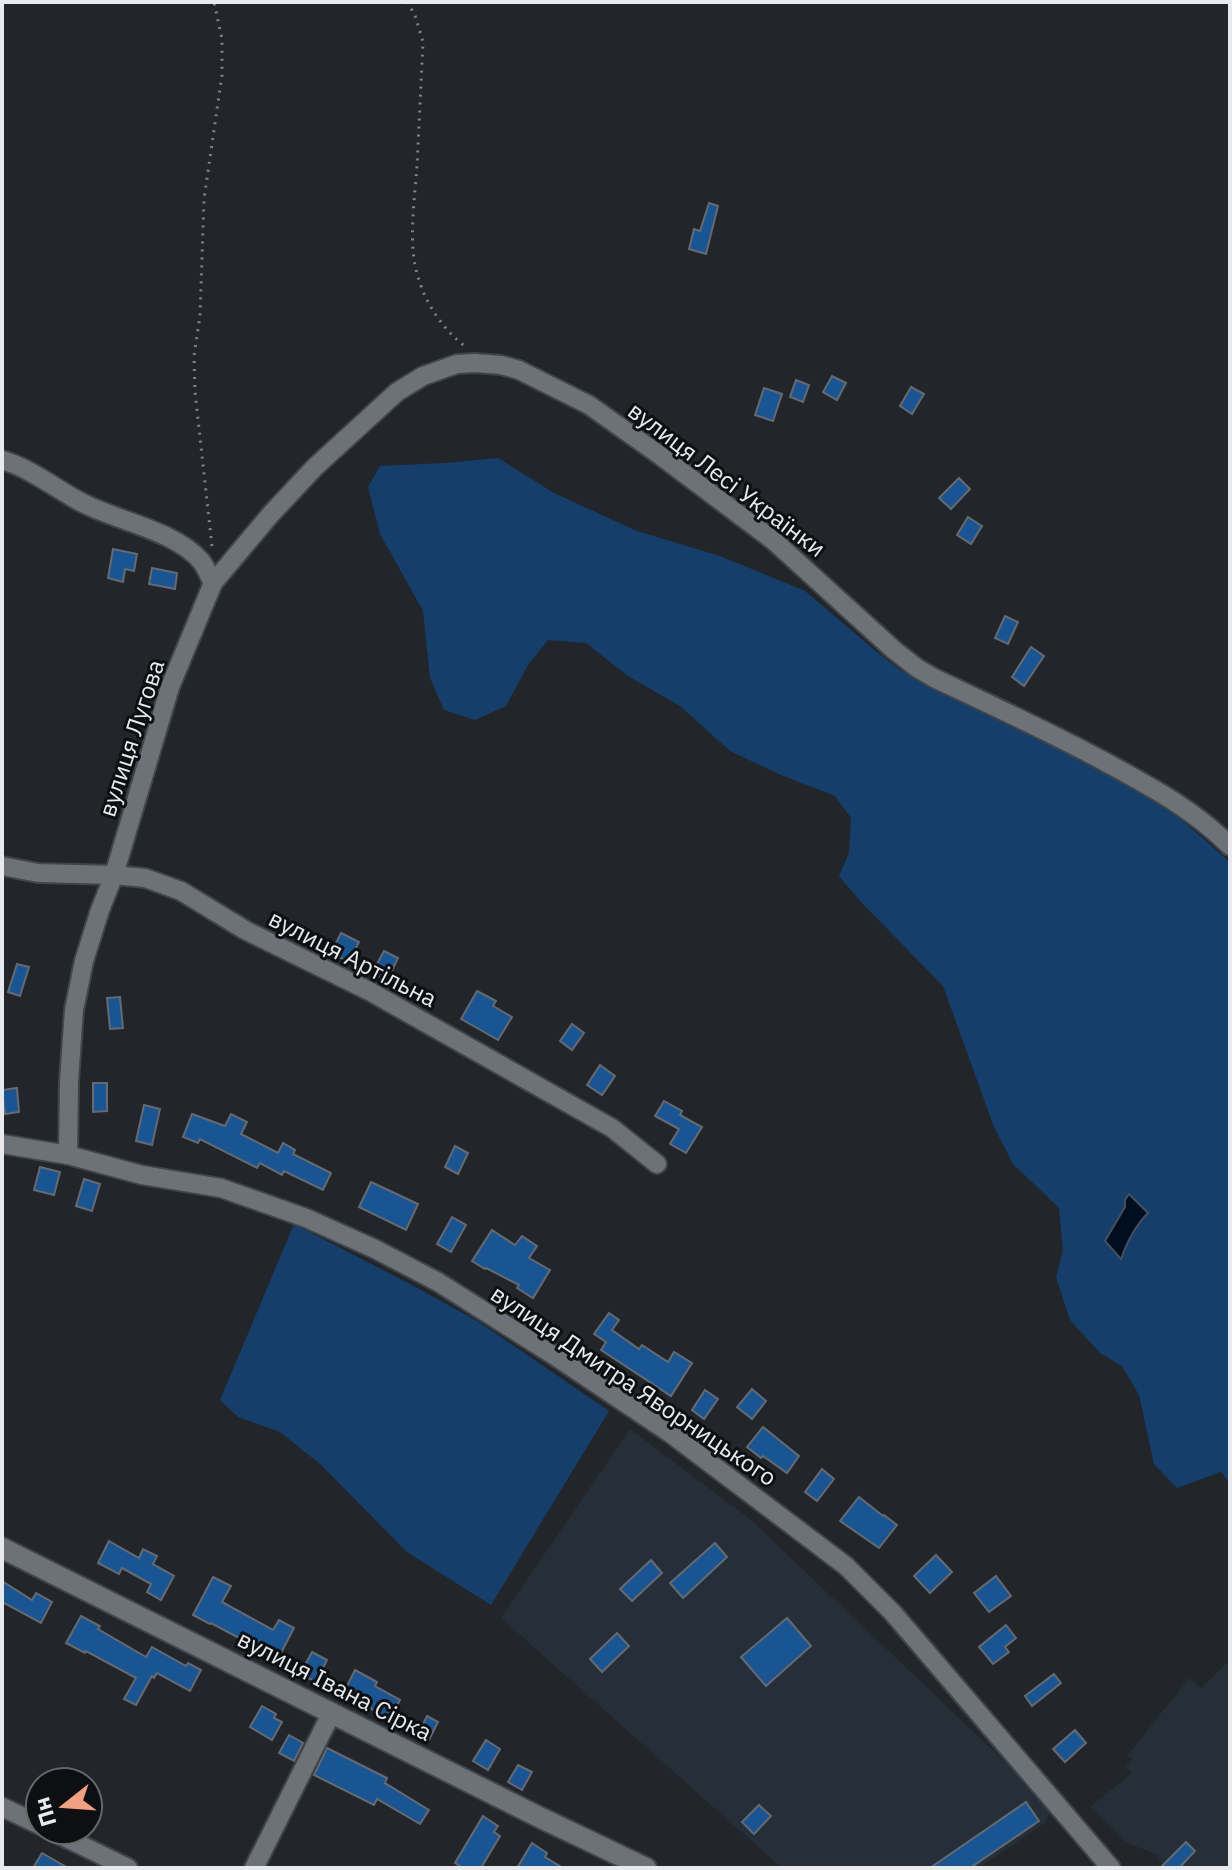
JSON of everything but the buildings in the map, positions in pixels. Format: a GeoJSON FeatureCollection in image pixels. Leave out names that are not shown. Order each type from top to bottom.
{"type":"FeatureCollection","features":[{"type":"Feature","properties":{"kind":"street","name":"вулиця Лесі Українки"},"geometry":{"type":"LineString","coordinates":[[213,583],[315,467],[397,392],[423,376],[457,364],[501,365],[519,370],[589,405],[661,456],[774,541],[917,668],[1161,791],[1195,814],[1230,846]]}},
{"type":"Feature","properties":{"kind":"street"},"geometry":{"type":"LineString","coordinates":[[2,460],[43,479],[80,502],[163,534],[202,562],[213,583]]}},
{"type":"Feature","properties":{"kind":"street","name":"вулиця Лугова"},"geometry":{"type":"LineString","coordinates":[[68,1155],[74,1010],[84,961],[114,875],[170,687],[213,583]]}},
{"type":"Feature","properties":{"kind":"street","name":"вулиця Артільна"},"geometry":{"type":"LineString","coordinates":[[2,866],[38,873],[145,878],[181,891],[245,930],[371,992],[612,1128],[657,1164]]}},
{"type":"Feature","properties":{"kind":"street","name":"вулиця Дмитра Яворницького"},"geometry":{"type":"LineString","coordinates":[[2,1144],[68,1155],[142,1175],[221,1188],[306,1218],[438,1282],[670,1433],[846,1566],[902,1623],[1111,1868]]}},
{"type":"Feature","properties":{"kind":"street","name":"вулиця Івана Сірка"},"geometry":{"type":"LineString","coordinates":[[2,1548],[646,1868]]}},
{"type":"Feature","properties":{"kind":"street"},"geometry":{"type":"LineString","coordinates":[[254,1868],[332,1712]]}},
{"type":"Feature","properties":{"kind":"street"},"geometry":{"type":"LineString","coordinates":[[2,1807],[24,1817]]}},
{"type":"Feature","properties":{"kind":"street"},"geometry":{"type":"LineString","coordinates":[[83,1846],[128,1868]]}},
{"type":"Feature","properties":{"kind":"path"},"geometry":{"type":"LineString","coordinates":[[212,553],[194,356],[200,316],[204,199],[222,75],[222,39],[214,2]]}},
{"type":"Feature","properties":{"kind":"path"},"geometry":{"type":"LineString","coordinates":[[407,2],[415,15],[423,42],[413,213],[414,259],[435,316],[452,337],[473,352]]}},
{"type":"Feature","properties":{"kind":"shaded area"},"geometry":{"type":"Polygon","coordinates":[[[498,458],[554,493],[637,531],[720,556],[805,591],[900,670],[979,711],[1018,724],[1136,790],[1175,814],[1230,862],[1230,1483],[1221,1472],[1177,1488],[1154,1464],[1139,1395],[1122,1366],[1100,1353],[1070,1320],[1056,1277],[1063,1250],[1059,1208],[1013,1164],[994,1127],[943,986],[839,876],[849,853],[851,818],[835,796],[730,751],[680,706],[628,676],[586,643],[548,640],[528,665],[506,706],[475,720],[444,710],[430,678],[423,611],[380,534],[368,487],[380,466],[498,458]]]}},
{"type":"Feature","properties":{"kind":"shaded area"},"geometry":{"type":"Polygon","coordinates":[[[1129,1194],[1148,1213],[1132,1234],[1121,1259],[1105,1241],[1129,1194]]]}},
{"type":"Feature","properties":{"kind":"shaded area"},"geometry":{"type":"Polygon","coordinates":[[[294,1224],[479,1322],[609,1411],[491,1605],[407,1552],[320,1464],[280,1432],[238,1417],[220,1400],[294,1224]]]}},
{"type":"Feature","properties":{"kind":"shaded area"},"geometry":{"type":"Polygon","coordinates":[[[630,1429],[750,1519],[1047,1802],[1051,1810],[1046,1822],[979,1868],[782,1868],[501,1618],[630,1429]]]}},
{"type":"Feature","properties":{"kind":"shaded area"},"geometry":{"type":"Polygon","coordinates":[[[1230,1660],[1230,1868],[1166,1868],[1156,1854],[1127,1843],[1090,1807],[1132,1773],[1125,1768],[1133,1758],[1127,1756],[1189,1678],[1202,1688],[1230,1660]]]}}]}
